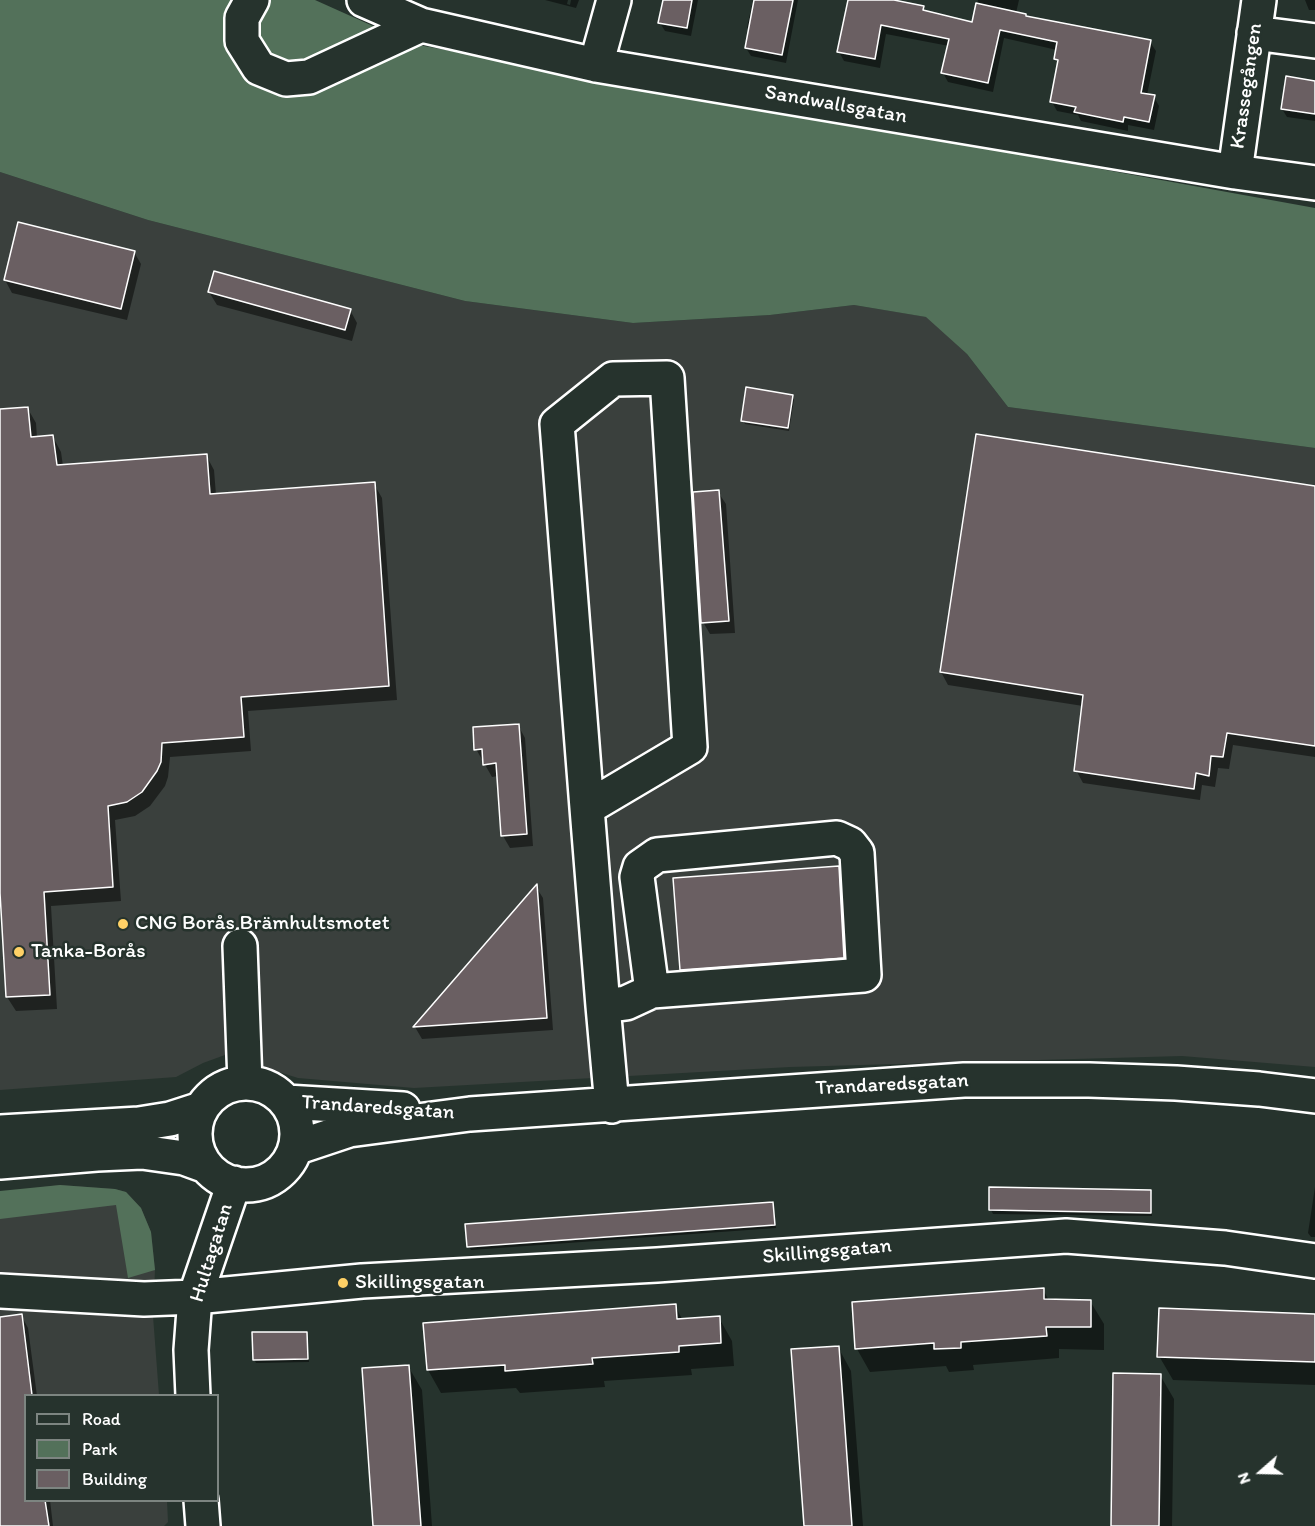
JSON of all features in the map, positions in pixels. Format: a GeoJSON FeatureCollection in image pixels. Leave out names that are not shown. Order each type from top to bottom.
{"type":"FeatureCollection","features":[{"type":"Feature","properties":{"kind":"street"},"geometry":{"type":"LineString","coordinates":[[252,0],[242,18],[242,41],[259,68],[286,79],[309,77],[421,25]]}},
{"type":"Feature","properties":{"kind":"street","name":"Sandwallsgatan"},"geometry":{"type":"LineString","coordinates":[[364,0],[421,25],[597,65],[1235,172],[1315,183]]}},
{"type":"Feature","properties":{"kind":"street"},"geometry":{"type":"LineString","coordinates":[[597,65],[614,0]]}},
{"type":"Feature","properties":{"kind":"street","name":"Krassegången"},"geometry":{"type":"LineString","coordinates":[[1235,172],[1259,0]]}},
{"type":"Feature","properties":{"kind":"street"},"geometry":{"type":"LineString","coordinates":[[1254,33],[1315,41]]}},
{"type":"Feature","properties":{"kind":"street"},"geometry":{"type":"LineString","coordinates":[[587,808],[690,747],[667,378],[614,379],[557,424],[587,808],[612,1106]]}},
{"type":"Feature","properties":{"kind":"street"},"geometry":{"type":"LineString","coordinates":[[603,1006],[626,1003],[652,991],[864,975],[857,854],[850,844],[837,838],[657,855],[640,867],[637,877],[652,991]]}},
{"type":"Feature","properties":{"kind":"street"},"geometry":{"type":"LineString","coordinates":[[240,946],[245,1083],[219,1090],[201,1109],[195,1125],[195,1143],[206,1166],[218,1177],[234,1183],[249,1185],[271,1178],[283,1168],[294,1148]]}},
{"type":"Feature","properties":{"kind":"street","name":"Trandaredsgatan"},"geometry":{"type":"LineString","coordinates":[[245,1083],[267,1088],[286,1102],[295,1124],[294,1148],[349,1130],[470,1114],[964,1080],[1176,1083],[1315,1096]]}},
{"type":"Feature","properties":{"kind":"street","name":"Trandaredsgatan"},"geometry":{"type":"LineString","coordinates":[[286,1102],[470,1114]]}},
{"type":"Feature","properties":{"kind":"street"},"geometry":{"type":"LineString","coordinates":[[0,1132],[138,1124],[170,1119],[201,1109]]}},
{"type":"Feature","properties":{"kind":"street"},"geometry":{"type":"LineString","coordinates":[[0,1162],[142,1152],[184,1158],[206,1166]]}},
{"type":"Feature","properties":{"kind":"street","name":"Hultagatan"},"geometry":{"type":"LineString","coordinates":[[193,1394],[191,1350],[195,1297],[234,1183]]}},
{"type":"Feature","properties":{"kind":"street","name":"Skillingsgatan"},"geometry":{"type":"LineString","coordinates":[[0,1290],[144,1299],[195,1297],[362,1281],[676,1264],[1066,1236],[1225,1248],[1315,1261]]}},
{"type":"Feature","properties":{"kind":"street"},"geometry":{"type":"LineString","coordinates":[[201,1502],[203,1526]]}},
{"type":"Feature","properties":{"kind":"shaded area"},"geometry":{"type":"Polygon","coordinates":[[[0,172],[148,220],[465,301],[633,323],[770,315],[854,305],[927,317],[967,354],[1008,407],[1315,448],[1315,1067],[1182,1056],[790,1067],[414,1088],[298,1078],[225,1055],[176,1077],[0,1090],[0,172]]]}},
{"type":"Feature","properties":{"kind":"shaded area"},"geometry":{"type":"Polygon","coordinates":[[[60,1185],[115,1189],[126,1192],[141,1208],[151,1232],[155,1270],[153,1316],[159,1394],[24,1394],[24,1502],[167,1502],[168,1522],[164,1526],[0,1526],[0,1192],[60,1185]]]}},
{"type":"Feature","properties":{"kind":"green space"},"geometry":{"type":"Polygon","coordinates":[[[0,0],[315,0],[413,44],[1315,208],[1315,448],[1008,407],[967,354],[926,317],[854,305],[770,315],[633,323],[465,301],[148,220],[0,172],[0,0]]]}},
{"type":"Feature","properties":{"kind":"green space"},"geometry":{"type":"Polygon","coordinates":[[[60,1185],[115,1189],[126,1192],[141,1208],[151,1232],[155,1270],[128,1278],[116,1205],[0,1219],[0,1191],[60,1185]]]}},
{"type":"Feature","properties":{"kind":"building"},"geometry":{"type":"Polygon","coordinates":[[[663,0],[692,0],[687,28],[658,23],[663,0]]]}},
{"type":"Feature","properties":{"kind":"building"},"geometry":{"type":"Polygon","coordinates":[[[754,0],[793,0],[782,55],[745,48],[754,0]]]}},
{"type":"Feature","properties":{"kind":"building"},"geometry":{"type":"Polygon","coordinates":[[[848,0],[894,0],[924,6],[923,10],[972,22],[976,3],[1026,14],[1026,16],[1151,40],[1141,93],[1155,95],[1149,122],[1124,117],[1123,122],[1074,112],[1076,107],[1050,102],[1058,60],[1054,59],[1057,42],[1000,30],[988,83],[941,73],[949,39],[881,25],[875,59],[837,52],[848,0]]]}},
{"type":"Feature","properties":{"kind":"building"},"geometry":{"type":"Polygon","coordinates":[[[1286,76],[1315,81],[1315,114],[1281,109],[1286,76]]]}},
{"type":"Feature","properties":{"kind":"building"},"geometry":{"type":"Polygon","coordinates":[[[18,222],[135,251],[121,309],[4,280],[18,222]]]}},
{"type":"Feature","properties":{"kind":"building"},"geometry":{"type":"Polygon","coordinates":[[[214,271],[351,309],[345,330],[208,292],[214,271]]]}},
{"type":"Feature","properties":{"kind":"building"},"geometry":{"type":"Polygon","coordinates":[[[746,387],[793,395],[788,428],[741,421],[746,387]]]}},
{"type":"Feature","properties":{"kind":"building"},"geometry":{"type":"Polygon","coordinates":[[[28,407],[31,437],[53,435],[57,465],[207,454],[210,494],[375,482],[389,686],[241,697],[244,737],[162,743],[161,762],[142,792],[127,802],[108,806],[113,887],[44,892],[50,995],[6,997],[0,893],[0,409],[28,407]]]}},
{"type":"Feature","properties":{"kind":"building"},"geometry":{"type":"Polygon","coordinates":[[[976,434],[1315,486],[1315,746],[1227,733],[1223,757],[1211,756],[1209,776],[1196,773],[1194,789],[1074,771],[1083,695],[940,672],[976,434]]]}},
{"type":"Feature","properties":{"kind":"building"},"geometry":{"type":"Polygon","coordinates":[[[719,490],[729,621],[701,623],[693,492],[719,490]]]}},
{"type":"Feature","properties":{"kind":"building"},"geometry":{"type":"Polygon","coordinates":[[[519,724],[527,834],[501,836],[496,763],[483,765],[482,749],[474,750],[473,727],[519,724]]]}},
{"type":"Feature","properties":{"kind":"building"},"geometry":{"type":"Polygon","coordinates":[[[839,866],[844,958],[680,970],[673,878],[839,866]]]}},
{"type":"Feature","properties":{"kind":"building"},"geometry":{"type":"Polygon","coordinates":[[[537,884],[547,1018],[413,1027],[530,892],[537,884]]]}},
{"type":"Feature","properties":{"kind":"building"},"geometry":{"type":"Polygon","coordinates":[[[989,1187],[1151,1190],[1151,1213],[989,1210],[989,1187]]]}},
{"type":"Feature","properties":{"kind":"building"},"geometry":{"type":"Polygon","coordinates":[[[773,1202],[775,1225],[467,1247],[465,1224],[773,1202]]]}},
{"type":"Feature","properties":{"kind":"building"},"geometry":{"type":"Polygon","coordinates":[[[1044,1288],[1044,1299],[1091,1300],[1091,1327],[1046,1327],[1047,1336],[961,1342],[961,1348],[934,1349],[934,1343],[855,1349],[852,1302],[1044,1288]]]}},
{"type":"Feature","properties":{"kind":"building"},"geometry":{"type":"Polygon","coordinates":[[[676,1304],[677,1319],[720,1316],[721,1343],[679,1346],[679,1352],[592,1358],[593,1364],[505,1371],[505,1365],[427,1370],[423,1323],[676,1304]]]}},
{"type":"Feature","properties":{"kind":"building"},"geometry":{"type":"Polygon","coordinates":[[[1159,1308],[1315,1314],[1315,1362],[1157,1357],[1159,1308]]]}},
{"type":"Feature","properties":{"kind":"building"},"geometry":{"type":"Polygon","coordinates":[[[22,1314],[32,1394],[24,1394],[24,1502],[45,1502],[49,1526],[0,1526],[0,1317],[22,1314]]]}},
{"type":"Feature","properties":{"kind":"building"},"geometry":{"type":"Polygon","coordinates":[[[252,1332],[307,1332],[308,1359],[253,1360],[252,1332]]]}},
{"type":"Feature","properties":{"kind":"building"},"geometry":{"type":"Polygon","coordinates":[[[839,1346],[852,1526],[804,1526],[791,1349],[839,1346]]]}},
{"type":"Feature","properties":{"kind":"building"},"geometry":{"type":"Polygon","coordinates":[[[409,1365],[421,1526],[373,1526],[362,1368],[409,1365]]]}},
{"type":"Feature","properties":{"kind":"building"},"geometry":{"type":"Polygon","coordinates":[[[1113,1373],[1161,1374],[1159,1526],[1111,1526],[1113,1373]]]}},
{"type":"Feature","properties":{"kind":"place","name":"CNG Borås Brämhultsmotet"},"geometry":{"type":"Point","coordinates":[123,924]}},
{"type":"Feature","properties":{"kind":"place","name":"Tanka-Borås"},"geometry":{"type":"Point","coordinates":[19,952]}},
{"type":"Feature","properties":{"kind":"place","name":"Skillingsgatan"},"geometry":{"type":"Point","coordinates":[343,1283]}}]}
